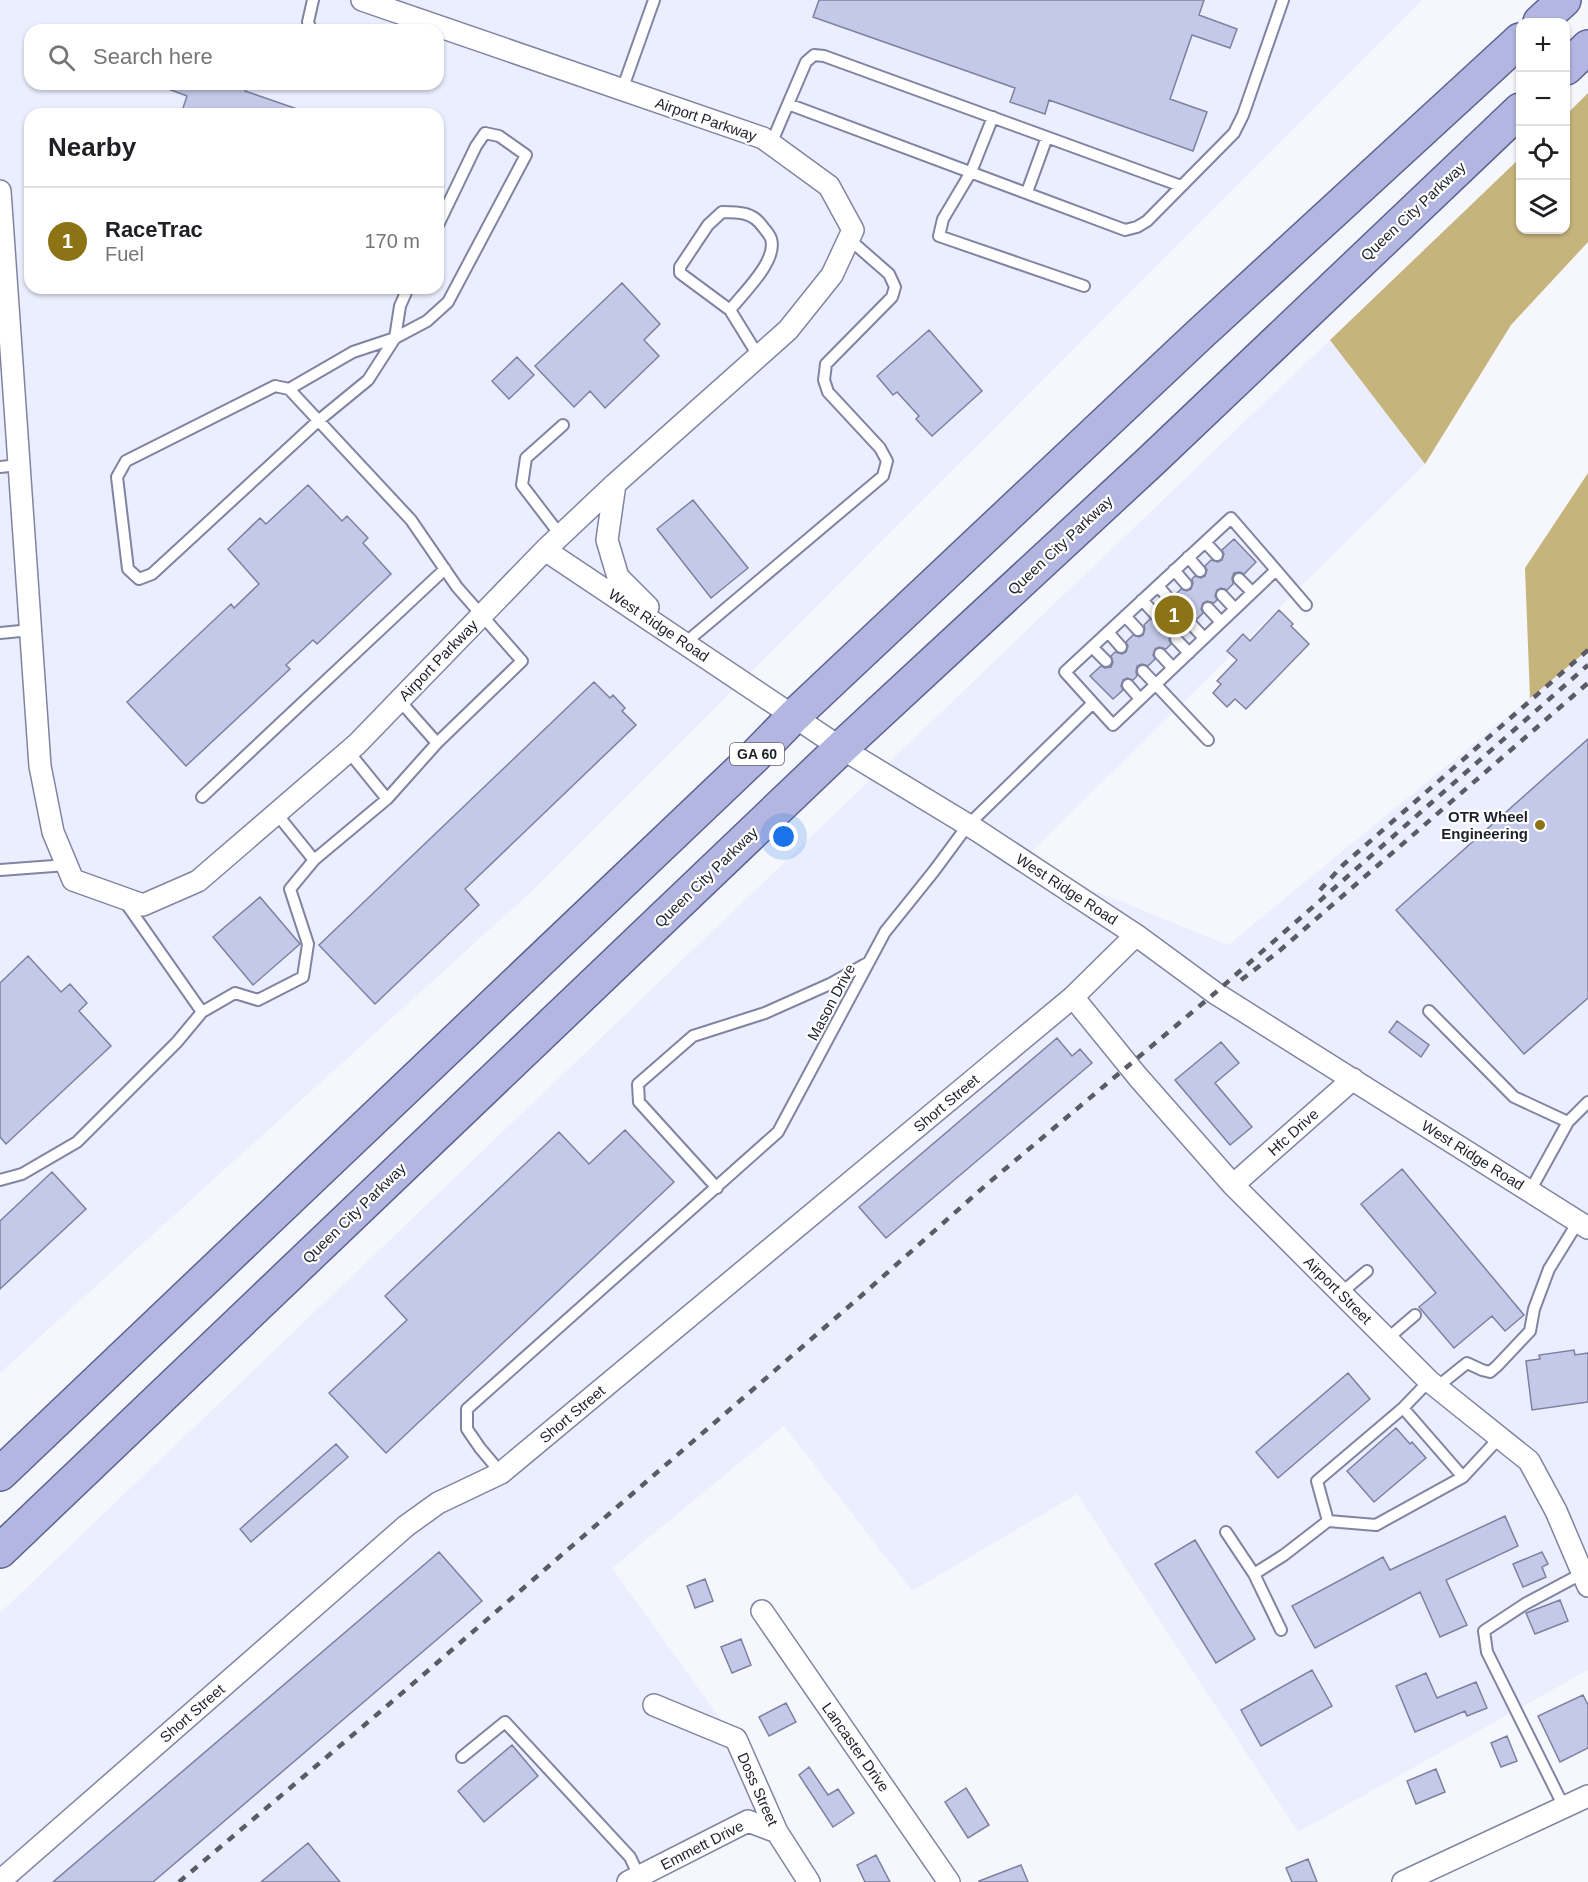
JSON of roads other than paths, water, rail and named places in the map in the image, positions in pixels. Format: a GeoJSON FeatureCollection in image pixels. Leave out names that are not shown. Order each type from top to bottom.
{"type":"FeatureCollection","features":[{"type":"Feature","properties":{"kind":"main road"},"geometry":{"type":"LineString","coordinates":[[1544,18],[1564,0]]}},
{"type":"Feature","properties":{"kind":"main road","name":"GA 60"},"geometry":{"type":"LineString","coordinates":[[0,1474],[754,757],[794,716],[1192,342],[1516,45]]}},
{"type":"Feature","properties":{"kind":"main road"},"geometry":{"type":"LineString","coordinates":[[1570,64],[1588,46]]}},
{"type":"Feature","properties":{"kind":"main road","name":"Queen City Parkway"},"geometry":{"type":"LineString","coordinates":[[0,1551],[841,748],[1151,461],[1516,115]]}},
{"type":"Feature","properties":{"kind":"street","name":"Airport Parkway"},"geometry":{"type":"LineString","coordinates":[[362,0],[418,24]]}},
{"type":"Feature","properties":{"kind":"street","name":"Airport Parkway"},"geometry":{"type":"LineString","coordinates":[[0,191],[9,466],[31,630],[40,766],[53,832],[73,880],[143,904],[198,881],[348,751],[553,543],[615,484],[788,330],[832,275],[853,230],[829,186],[763,138],[622,90],[444,35]]}},
{"type":"Feature","properties":{"kind":"street"},"geometry":{"type":"LineString","coordinates":[[615,484],[607,540],[618,577],[685,643]]}},
{"type":"Feature","properties":{"kind":"street","name":"West Ridge Road"},"geometry":{"type":"LineString","coordinates":[[553,543],[685,643],[841,748],[968,825],[1136,935],[1215,993],[1583,1225]]}},
{"type":"Feature","properties":{"kind":"street","name":"Short Street"},"geometry":{"type":"LineString","coordinates":[[2,1882],[7,1875],[406,1526],[438,1503],[501,1473],[1073,997],[1136,935]]}},
{"type":"Feature","properties":{"kind":"street","name":"Airport Street"},"geometry":{"type":"LineString","coordinates":[[1073,997],[1138,1077],[1233,1185],[1433,1384],[1529,1461],[1556,1511],[1585,1579]]}},
{"type":"Feature","properties":{"kind":"street","name":"Hfc Drive"},"geometry":{"type":"LineString","coordinates":[[1233,1185],[1353,1078]]}},
{"type":"Feature","properties":{"kind":"street","name":"Lancaster Drive"},"geometry":{"type":"LineString","coordinates":[[762,1611],[949,1882]]}},
{"type":"Feature","properties":{"kind":"street","name":"Doss Street"},"geometry":{"type":"LineString","coordinates":[[654,1705],[736,1739],[777,1832],[809,1882]]}},
{"type":"Feature","properties":{"kind":"street"},"geometry":{"type":"LineString","coordinates":[[1403,1882],[1588,1796]]}},
{"type":"Feature","properties":{"kind":"street","name":"Emmett Drive"},"geometry":{"type":"LineString","coordinates":[[634,1879],[748,1821],[777,1832]]}},
{"type":"Feature","properties":{"kind":"lane"},"geometry":{"type":"LineString","coordinates":[[309,24],[313,0]]}},
{"type":"Feature","properties":{"kind":"lane"},"geometry":{"type":"LineString","coordinates":[[622,90],[654,0]]}},
{"type":"Feature","properties":{"kind":"lane"},"geometry":{"type":"LineString","coordinates":[[788,104],[1125,230],[1137,228],[1147,221],[1234,133],[1243,115],[1283,0]]}},
{"type":"Feature","properties":{"kind":"lane"},"geometry":{"type":"LineString","coordinates":[[771,144],[806,62],[814,55],[825,56],[1181,186]]}},
{"type":"Feature","properties":{"kind":"lane"},"geometry":{"type":"LineString","coordinates":[[993,117],[971,172],[943,219],[939,236],[1084,286]]}},
{"type":"Feature","properties":{"kind":"lane"},"geometry":{"type":"LineString","coordinates":[[289,389],[353,352],[395,338],[427,321],[448,302],[526,155],[499,136],[485,133],[476,146],[444,213]]}},
{"type":"Feature","properties":{"kind":"lane"},"geometry":{"type":"LineString","coordinates":[[1027,192],[1047,137]]}},
{"type":"Feature","properties":{"kind":"lane"},"geometry":{"type":"LineString","coordinates":[[730,310],[765,266],[772,252],[771,239],[759,220],[744,212],[722,212],[708,225],[680,267],[680,273],[730,310],[759,357]]}},
{"type":"Feature","properties":{"kind":"lane"},"geometry":{"type":"LineString","coordinates":[[685,643],[884,476],[887,461],[880,448],[828,392],[824,380],[826,364],[892,297],[895,287],[889,274],[849,239]]}},
{"type":"Feature","properties":{"kind":"lane"},"geometry":{"type":"LineString","coordinates":[[0,1180],[22,1174],[77,1142],[170,1050],[202,1012],[235,993],[258,1000],[303,977],[308,944],[290,889],[314,860],[387,799],[437,743],[522,661],[457,587],[411,520],[318,421],[289,389],[275,386],[126,461],[117,477],[128,569],[138,579],[152,574],[318,421],[368,380],[395,338],[400,306],[405,294]]}},
{"type":"Feature","properties":{"kind":"lane"},"geometry":{"type":"LineString","coordinates":[[553,543],[522,485],[526,458],[563,425]]}},
{"type":"Feature","properties":{"kind":"lane"},"geometry":{"type":"LineString","coordinates":[[1276,570],[1113,725],[1065,672],[1231,518],[1306,604]]}},
{"type":"Feature","properties":{"kind":"lane"},"geometry":{"type":"LineString","coordinates":[[1205,542],[1217,555]]}},
{"type":"Feature","properties":{"kind":"lane"},"geometry":{"type":"LineString","coordinates":[[1188,558],[1200,571]]}},
{"type":"Feature","properties":{"kind":"lane"},"geometry":{"type":"LineString","coordinates":[[202,797],[445,569]]}},
{"type":"Feature","properties":{"kind":"lane"},"geometry":{"type":"LineString","coordinates":[[1174,570],[1186,584]]}},
{"type":"Feature","properties":{"kind":"lane"},"geometry":{"type":"LineString","coordinates":[[1239,579],[1252,592]]}},
{"type":"Feature","properties":{"kind":"lane"},"geometry":{"type":"LineString","coordinates":[[1158,586],[1170,600]]}},
{"type":"Feature","properties":{"kind":"lane"},"geometry":{"type":"LineString","coordinates":[[1222,595],[1235,609]]}},
{"type":"Feature","properties":{"kind":"lane"},"geometry":{"type":"LineString","coordinates":[[1142,600],[1155,614]]}},
{"type":"Feature","properties":{"kind":"lane"},"geometry":{"type":"LineString","coordinates":[[1208,608],[1221,622]]}},
{"type":"Feature","properties":{"kind":"lane"},"geometry":{"type":"LineString","coordinates":[[1125,616],[1138,630]]}},
{"type":"Feature","properties":{"kind":"lane"},"geometry":{"type":"LineString","coordinates":[[1191,624],[1204,638]]}},
{"type":"Feature","properties":{"kind":"lane"},"geometry":{"type":"LineString","coordinates":[[0,633],[31,630]]}},
{"type":"Feature","properties":{"kind":"lane"},"geometry":{"type":"LineString","coordinates":[[1108,632],[1121,647]]}},
{"type":"Feature","properties":{"kind":"lane"},"geometry":{"type":"LineString","coordinates":[[1176,639],[1189,652]]}},
{"type":"Feature","properties":{"kind":"lane"},"geometry":{"type":"LineString","coordinates":[[1092,647],[1106,661]]}},
{"type":"Feature","properties":{"kind":"lane"},"geometry":{"type":"LineString","coordinates":[[1160,654],[1173,668]]}},
{"type":"Feature","properties":{"kind":"lane"},"geometry":{"type":"LineString","coordinates":[[1143,670],[1208,740]]}},
{"type":"Feature","properties":{"kind":"lane"},"geometry":{"type":"LineString","coordinates":[[1128,685],[1140,699]]}},
{"type":"Feature","properties":{"kind":"lane"},"geometry":{"type":"LineString","coordinates":[[399,700],[437,743]]}},
{"type":"Feature","properties":{"kind":"lane","name":"Mason Drive"},"geometry":{"type":"LineString","coordinates":[[501,1473],[467,1429],[467,1409],[778,1132],[885,932],[968,825],[1093,703]]}},
{"type":"Feature","properties":{"kind":"lane"},"geometry":{"type":"LineString","coordinates":[[348,751],[387,799]]}},
{"type":"Feature","properties":{"kind":"lane"},"geometry":{"type":"LineString","coordinates":[[276,813],[314,860]]}},
{"type":"Feature","properties":{"kind":"lane"},"geometry":{"type":"LineString","coordinates":[[0,870],[67,865]]}},
{"type":"Feature","properties":{"kind":"lane"},"geometry":{"type":"LineString","coordinates":[[121,897],[202,1012]]}},
{"type":"Feature","properties":{"kind":"lane"},"geometry":{"type":"LineString","coordinates":[[717,1188],[639,1102],[638,1084],[693,1036],[765,1013],[830,984],[869,961]]}},
{"type":"Feature","properties":{"kind":"lane"},"geometry":{"type":"LineString","coordinates":[[1429,1011],[1514,1097],[1568,1122]]}},
{"type":"Feature","properties":{"kind":"lane"},"geometry":{"type":"LineString","coordinates":[[1530,1191],[1568,1122],[1588,1102]]}},
{"type":"Feature","properties":{"kind":"lane"},"geometry":{"type":"LineString","coordinates":[[1328,1521],[1317,1481],[1433,1384],[1467,1363],[1482,1371],[1490,1372],[1497,1366],[1530,1331],[1534,1309],[1549,1269],[1583,1225]]}},
{"type":"Feature","properties":{"kind":"lane"},"geometry":{"type":"LineString","coordinates":[[1341,1293],[1367,1271]]}},
{"type":"Feature","properties":{"kind":"lane"},"geometry":{"type":"LineString","coordinates":[[1387,1339],[1415,1315]]}},
{"type":"Feature","properties":{"kind":"lane"},"geometry":{"type":"LineString","coordinates":[[1403,1408],[1463,1477]]}},
{"type":"Feature","properties":{"kind":"lane"},"geometry":{"type":"LineString","coordinates":[[1254,1574],[1284,1555],[1328,1521],[1376,1525],[1463,1477],[1500,1437]]}},
{"type":"Feature","properties":{"kind":"lane"},"geometry":{"type":"LineString","coordinates":[[1226,1532],[1254,1574],[1281,1630]]}},
{"type":"Feature","properties":{"kind":"lane"},"geometry":{"type":"LineString","coordinates":[[1564,1807],[1487,1652],[1484,1631],[1525,1604],[1585,1579]]}},
{"type":"Feature","properties":{"kind":"lane"},"geometry":{"type":"LineString","coordinates":[[462,1757],[505,1722],[630,1857],[634,1879]]}},
{"type":"Feature","properties":{"kind":"railway"},"geometry":{"type":"LineString","coordinates":[[1320,890],[1343,865],[1588,650]]}},
{"type":"Feature","properties":{"kind":"railway"},"geometry":{"type":"LineString","coordinates":[[179,1882],[394,1700],[986,1185],[1215,993],[1588,665]]}},
{"type":"Feature","properties":{"kind":"railway"},"geometry":{"type":"LineString","coordinates":[[1241,980],[1278,952],[1588,683]]}},
{"type":"Feature","properties":{"kind":"place","name":"RaceTrac"},"geometry":{"type":"Point","coordinates":[1174,615]}},
{"type":"Feature","properties":{"kind":"place","name":"OTR Wheel Engineering"},"geometry":{"type":"Point","coordinates":[1540,825]}}]}
